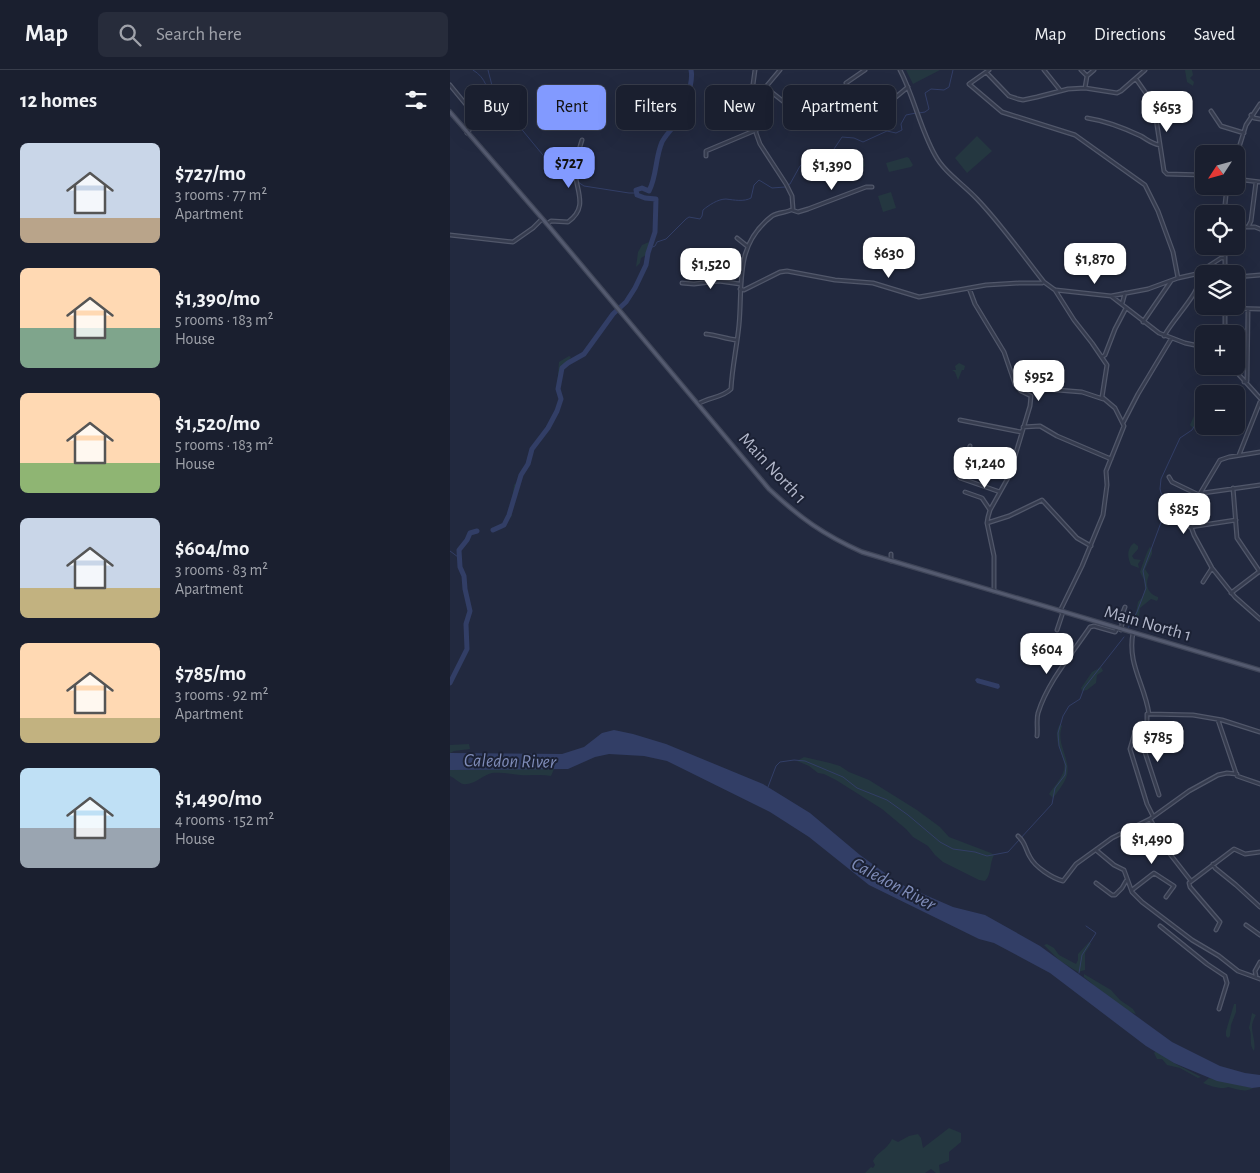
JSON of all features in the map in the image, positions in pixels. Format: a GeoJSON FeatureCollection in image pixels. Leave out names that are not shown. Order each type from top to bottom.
{"type":"FeatureCollection","features":[{"type":"Feature","properties":{"kind":"main road","name":"Main North 1"},"geometry":{"type":"LineString","coordinates":[[450,112],[547,224],[769,489],[801,518],[822,532],[862,552],[1260,670]]}},
{"type":"Feature","properties":{"kind":"street"},"geometry":{"type":"LineString","coordinates":[[753,85],[755,70]]}},
{"type":"Feature","properties":{"kind":"street"},"geometry":{"type":"LineString","coordinates":[[767,85],[780,70]]}},
{"type":"Feature","properties":{"kind":"street"},"geometry":{"type":"LineString","coordinates":[[846,83],[865,70]]}},
{"type":"Feature","properties":{"kind":"street"},"geometry":{"type":"LineString","coordinates":[[900,70],[921,128],[934,154],[959,183],[982,205],[1044,282],[1055,290],[1074,320],[1102,357],[1106,365],[1103,399]]}},
{"type":"Feature","properties":{"kind":"street"},"geometry":{"type":"LineString","coordinates":[[1044,70],[1060,90]]}},
{"type":"Feature","properties":{"kind":"street"},"geometry":{"type":"LineString","coordinates":[[1081,70],[1087,76]]}},
{"type":"Feature","properties":{"kind":"street"},"geometry":{"type":"LineString","coordinates":[[1085,88],[1087,76],[1094,70]]}},
{"type":"Feature","properties":{"kind":"street"},"geometry":{"type":"LineString","coordinates":[[1145,70],[1117,93],[1085,88],[1060,90],[1023,100],[1009,96],[988,71],[970,84],[1002,112],[1074,135],[1146,185],[1158,211],[1172,252],[1178,278]]}},
{"type":"Feature","properties":{"kind":"street"},"geometry":{"type":"LineString","coordinates":[[1136,79],[1154,107],[1164,171],[1167,174],[1195,175]]}},
{"type":"Feature","properties":{"kind":"street"},"geometry":{"type":"LineString","coordinates":[[450,85],[476,118],[476,121],[467,132]]}},
{"type":"Feature","properties":{"kind":"street"},"geometry":{"type":"LineString","coordinates":[[896,98],[908,88]]}},
{"type":"Feature","properties":{"kind":"street"},"geometry":{"type":"LineString","coordinates":[[773,93],[783,101]]}},
{"type":"Feature","properties":{"kind":"street"},"geometry":{"type":"LineString","coordinates":[[1240,145],[1251,115],[1260,104]]}},
{"type":"Feature","properties":{"kind":"street"},"geometry":{"type":"LineString","coordinates":[[1211,111],[1221,126],[1244,133]]}},
{"type":"Feature","properties":{"kind":"street"},"geometry":{"type":"LineString","coordinates":[[1251,115],[1260,119]]}},
{"type":"Feature","properties":{"kind":"street"},"geometry":{"type":"LineString","coordinates":[[1088,118],[1109,122],[1160,145]]}},
{"type":"Feature","properties":{"kind":"street"},"geometry":{"type":"LineString","coordinates":[[706,156],[706,151],[756,130],[760,144],[789,190],[793,205],[792,210]]}},
{"type":"Feature","properties":{"kind":"street"},"geometry":{"type":"LineString","coordinates":[[547,224],[551,221],[568,222],[572,220],[581,201],[575,171],[582,140]]}},
{"type":"Feature","properties":{"kind":"street"},"geometry":{"type":"LineString","coordinates":[[1245,180],[1260,182]]}},
{"type":"Feature","properties":{"kind":"street"},"geometry":{"type":"LineString","coordinates":[[1256,182],[1251,221],[1248,227],[1260,229]]}},
{"type":"Feature","properties":{"kind":"street"},"geometry":{"type":"LineString","coordinates":[[698,404],[720,396],[732,389],[742,266],[747,246],[760,228],[773,215],[792,210],[798,212],[808,210],[872,186]]}},
{"type":"Feature","properties":{"kind":"street"},"geometry":{"type":"LineString","coordinates":[[450,235],[513,242],[542,219]]}},
{"type":"Feature","properties":{"kind":"street"},"geometry":{"type":"LineString","coordinates":[[737,238],[747,246]]}},
{"type":"Feature","properties":{"kind":"street"},"geometry":{"type":"LineString","coordinates":[[1211,265],[1221,258],[1225,258],[1225,265]]}},
{"type":"Feature","properties":{"kind":"street"},"geometry":{"type":"LineString","coordinates":[[740,289],[744,290],[780,272],[788,271],[835,280],[874,283],[919,297],[986,285],[1019,282],[1042,284],[1044,282]]}},
{"type":"Feature","properties":{"kind":"street"},"geometry":{"type":"LineString","coordinates":[[1055,290],[1111,296],[1148,289],[1178,278],[1195,274]]}},
{"type":"Feature","properties":{"kind":"street"},"geometry":{"type":"LineString","coordinates":[[1245,276],[1260,275]]}},
{"type":"Feature","properties":{"kind":"street"},"geometry":{"type":"LineString","coordinates":[[682,283],[694,284],[719,281],[740,284]]}},
{"type":"Feature","properties":{"kind":"street"},"geometry":{"type":"LineString","coordinates":[[1143,322],[1171,281]]}},
{"type":"Feature","properties":{"kind":"street"},"geometry":{"type":"LineString","coordinates":[[969,288],[975,304],[1004,352],[1015,384],[1021,391],[1030,396],[1030,406],[1009,476],[990,510],[987,523],[994,556],[994,592]]}},
{"type":"Feature","properties":{"kind":"street"},"geometry":{"type":"LineString","coordinates":[[1164,336],[1195,289]]}},
{"type":"Feature","properties":{"kind":"street"},"geometry":{"type":"LineString","coordinates":[[1122,304],[1126,293]]}},
{"type":"Feature","properties":{"kind":"street"},"geometry":{"type":"LineString","coordinates":[[1111,296],[1164,336],[1195,345]]}},
{"type":"Feature","properties":{"kind":"street"},"geometry":{"type":"LineString","coordinates":[[1102,357],[1105,355],[1126,308]]}},
{"type":"Feature","properties":{"kind":"street"},"geometry":{"type":"LineString","coordinates":[[1245,309],[1260,309]]}},
{"type":"Feature","properties":{"kind":"street"},"geometry":{"type":"LineString","coordinates":[[1244,382],[1247,380],[1248,309]]}},
{"type":"Feature","properties":{"kind":"street"},"geometry":{"type":"LineString","coordinates":[[706,334],[737,340]]}},
{"type":"Feature","properties":{"kind":"street"},"geometry":{"type":"LineString","coordinates":[[1123,423],[1171,339]]}},
{"type":"Feature","properties":{"kind":"street"},"geometry":{"type":"LineString","coordinates":[[1238,375],[1260,398]]}},
{"type":"Feature","properties":{"kind":"street"},"geometry":{"type":"LineString","coordinates":[[1042,379],[1045,389],[1082,392],[1103,399],[1115,408],[1124,426],[1106,471],[1107,485],[1103,515],[1065,603],[1061,606],[1062,612],[1057,630]]}},
{"type":"Feature","properties":{"kind":"street"},"geometry":{"type":"LineString","coordinates":[[1239,455],[1260,402]]}},
{"type":"Feature","properties":{"kind":"street"},"geometry":{"type":"LineString","coordinates":[[960,420],[1021,432]]}},
{"type":"Feature","properties":{"kind":"street"},"geometry":{"type":"LineString","coordinates":[[1023,427],[1040,426],[1057,436],[1111,459]]}},
{"type":"Feature","properties":{"kind":"street"},"geometry":{"type":"LineString","coordinates":[[970,446],[960,478],[1000,492]]}},
{"type":"Feature","properties":{"kind":"street"},"geometry":{"type":"LineString","coordinates":[[1260,452],[1229,456],[1220,460],[1200,494],[1190,517],[1190,527],[1212,568],[1241,604],[1260,619]]}},
{"type":"Feature","properties":{"kind":"street"},"geometry":{"type":"LineString","coordinates":[[1169,477],[1172,482],[1200,494],[1260,485]]}},
{"type":"Feature","properties":{"kind":"street"},"geometry":{"type":"LineString","coordinates":[[1231,593],[1260,571],[1238,538],[1232,488]]}},
{"type":"Feature","properties":{"kind":"street"},"geometry":{"type":"LineString","coordinates":[[965,492],[982,498],[990,510]]}},
{"type":"Feature","properties":{"kind":"street"},"geometry":{"type":"LineString","coordinates":[[987,523],[1010,516],[1042,500],[1077,538],[1091,546]]}},
{"type":"Feature","properties":{"kind":"street"},"geometry":{"type":"LineString","coordinates":[[1190,527],[1236,520]]}},
{"type":"Feature","properties":{"kind":"street"},"geometry":{"type":"LineString","coordinates":[[891,554],[891,561]]}},
{"type":"Feature","properties":{"kind":"street"},"geometry":{"type":"LineString","coordinates":[[1203,582],[1212,568]]}},
{"type":"Feature","properties":{"kind":"street"},"geometry":{"type":"LineString","coordinates":[[1037,736],[1038,714],[1060,670],[1090,627],[1094,626],[1115,632],[1119,629],[1122,624],[1120,620],[1125,607]]}},
{"type":"Feature","properties":{"kind":"street"},"geometry":{"type":"LineString","coordinates":[[1133,633],[1131,654],[1147,703],[1147,730]]}},
{"type":"Feature","properties":{"kind":"street"},"geometry":{"type":"LineString","coordinates":[[1148,714],[1193,715],[1260,732]]}},
{"type":"Feature","properties":{"kind":"street"},"geometry":{"type":"LineString","coordinates":[[1218,720],[1236,774]]}},
{"type":"Feature","properties":{"kind":"street"},"geometry":{"type":"LineString","coordinates":[[1138,729],[1147,730],[1168,741]]}},
{"type":"Feature","properties":{"kind":"street"},"geometry":{"type":"LineString","coordinates":[[1138,729],[1159,795]]}},
{"type":"Feature","properties":{"kind":"street"},"geometry":{"type":"LineString","coordinates":[[1138,729],[1135,732],[1130,749],[1147,804],[1153,816]]}},
{"type":"Feature","properties":{"kind":"street"},"geometry":{"type":"LineString","coordinates":[[1020,837],[1030,858],[1050,877],[1061,881],[1065,880],[1076,864],[1112,838],[1150,819],[1189,791],[1218,775],[1236,774],[1260,784]]}},
{"type":"Feature","properties":{"kind":"street"},"geometry":{"type":"LineString","coordinates":[[1150,819],[1170,854],[1191,881]]}},
{"type":"Feature","properties":{"kind":"street"},"geometry":{"type":"LineString","coordinates":[[1216,930],[1220,922],[1190,887],[1189,883],[1234,849],[1245,854],[1260,852]]}},
{"type":"Feature","properties":{"kind":"street"},"geometry":{"type":"LineString","coordinates":[[1096,850],[1114,865],[1124,870],[1132,890],[1142,902],[1200,946],[1219,956],[1238,971],[1260,978]]}},
{"type":"Feature","properties":{"kind":"street"},"geometry":{"type":"LineString","coordinates":[[1213,864],[1215,868],[1236,884],[1260,907]]}},
{"type":"Feature","properties":{"kind":"street"},"geometry":{"type":"LineString","coordinates":[[1132,890],[1154,873],[1174,886],[1166,897]]}},
{"type":"Feature","properties":{"kind":"street"},"geometry":{"type":"LineString","coordinates":[[1096,883],[1115,895],[1128,881]]}},
{"type":"Feature","properties":{"kind":"street"},"geometry":{"type":"LineString","coordinates":[[1246,925],[1260,935]]}},
{"type":"Feature","properties":{"kind":"street"},"geometry":{"type":"LineString","coordinates":[[1160,926],[1225,976],[1227,983],[1219,1009]]}},
{"type":"Feature","properties":{"kind":"street"},"geometry":{"type":"LineString","coordinates":[[1256,976],[1255,971],[1260,962]]}},
{"type":"Feature","properties":{"kind":"shaded area"},"geometry":{"type":"Polygon","coordinates":[[[906,70],[940,70],[913,84],[906,70]]]}},
{"type":"Feature","properties":{"kind":"shaded area"},"geometry":{"type":"Polygon","coordinates":[[[1185,70],[1192,70],[1193,75],[1190,78],[1194,82],[1193,86],[1187,82],[1185,70]]]}},
{"type":"Feature","properties":{"kind":"shaded area"},"geometry":{"type":"Polygon","coordinates":[[[977,136],[992,151],[967,173],[955,158],[977,136]]]}},
{"type":"Feature","properties":{"kind":"shaded area"},"geometry":{"type":"Polygon","coordinates":[[[907,157],[913,165],[911,167],[889,172],[886,163],[907,157]]]}},
{"type":"Feature","properties":{"kind":"shaded area"},"geometry":{"type":"Polygon","coordinates":[[[861,162],[864,162],[865,166],[839,182],[837,181],[861,162]]]}},
{"type":"Feature","properties":{"kind":"shaded area"},"geometry":{"type":"Polygon","coordinates":[[[891,192],[896,208],[883,212],[878,196],[891,192]]]}},
{"type":"Feature","properties":{"kind":"shaded area"},"geometry":{"type":"Polygon","coordinates":[[[649,242],[646,255],[641,258],[640,263],[636,267],[638,252],[642,245],[649,242]]]}},
{"type":"Feature","properties":{"kind":"shaded area"},"geometry":{"type":"Polygon","coordinates":[[[569,356],[571,357],[560,375],[560,386],[557,387],[559,362],[569,356]]]}},
{"type":"Feature","properties":{"kind":"shaded area"},"geometry":{"type":"Polygon","coordinates":[[[959,363],[965,366],[958,380],[955,372],[952,370],[956,370],[955,366],[959,363]]]}},
{"type":"Feature","properties":{"kind":"shaded area"},"geometry":{"type":"Polygon","coordinates":[[[1195,415],[1195,430],[1190,425],[1195,415]]]}},
{"type":"Feature","properties":{"kind":"shaded area"},"geometry":{"type":"Polygon","coordinates":[[[519,480],[512,503],[512,516],[506,521],[511,506],[514,485],[519,480]]]}},
{"type":"Feature","properties":{"kind":"shaded area"},"geometry":{"type":"Polygon","coordinates":[[[1134,543],[1138,546],[1138,549],[1132,556],[1134,559],[1141,560],[1138,564],[1139,568],[1131,565],[1129,559],[1128,553],[1134,543]]]}},
{"type":"Feature","properties":{"kind":"shaded area"},"geometry":{"type":"Polygon","coordinates":[[[1150,547],[1152,554],[1145,569],[1149,575],[1147,585],[1149,591],[1158,599],[1157,601],[1151,599],[1140,608],[1139,616],[1133,623],[1130,622],[1136,613],[1138,602],[1143,596],[1145,589],[1144,580],[1140,572],[1150,547]]]}},
{"type":"Feature","properties":{"kind":"shaded area"},"geometry":{"type":"Polygon","coordinates":[[[1101,667],[1103,671],[1097,675],[1096,683],[1087,690],[1082,691],[1081,688],[1092,672],[1101,667]]]}},
{"type":"Feature","properties":{"kind":"shaded area"},"geometry":{"type":"Polygon","coordinates":[[[1060,724],[1062,726],[1061,740],[1068,771],[1066,778],[1053,798],[1049,794],[1064,770],[1057,736],[1060,724]]]}},
{"type":"Feature","properties":{"kind":"shaded area"},"geometry":{"type":"Polygon","coordinates":[[[469,744],[470,749],[450,753],[450,745],[469,744]]]}},
{"type":"Feature","properties":{"kind":"shaded area"},"geometry":{"type":"Polygon","coordinates":[[[804,757],[840,766],[869,780],[917,810],[940,827],[949,837],[994,855],[990,872],[985,881],[979,880],[943,862],[928,846],[913,837],[882,809],[836,780],[818,773],[809,766],[797,761],[804,757]]]}},
{"type":"Feature","properties":{"kind":"shaded area"},"geometry":{"type":"Polygon","coordinates":[[[554,769],[551,776],[492,773],[467,784],[461,783],[450,776],[450,770],[554,769]]]}},
{"type":"Feature","properties":{"kind":"shaded area"},"geometry":{"type":"Polygon","coordinates":[[[1089,942],[1091,944],[1085,953],[1085,970],[1078,972],[1060,961],[1044,945],[1047,944],[1054,948],[1059,955],[1076,964],[1078,954],[1089,942]]]}},
{"type":"Feature","properties":{"kind":"shaded area"},"geometry":{"type":"Polygon","coordinates":[[[1084,974],[1111,990],[1120,1000],[1133,1009],[1136,1014],[1124,1009],[1109,998],[1084,977],[1084,974]]]}},
{"type":"Feature","properties":{"kind":"shaded area"},"geometry":{"type":"Polygon","coordinates":[[[1234,1004],[1236,1004],[1236,1012],[1228,1038],[1226,1031],[1234,1004]]]}},
{"type":"Feature","properties":{"kind":"shaded area"},"geometry":{"type":"Polygon","coordinates":[[[1252,1013],[1256,1015],[1252,1027],[1254,1051],[1251,1045],[1249,1028],[1252,1013]]]}},
{"type":"Feature","properties":{"kind":"shaded area"},"geometry":{"type":"Polygon","coordinates":[[[1156,1051],[1201,1077],[1198,1078],[1180,1068],[1167,1065],[1162,1059],[1157,1059],[1154,1053],[1156,1051]]]}},
{"type":"Feature","properties":{"kind":"shaded area"},"geometry":{"type":"Polygon","coordinates":[[[1209,1078],[1253,1088],[1241,1090],[1216,1087],[1203,1083],[1209,1078]]]}},
{"type":"Feature","properties":{"kind":"shaded area"},"geometry":{"type":"Polygon","coordinates":[[[949,1128],[961,1133],[961,1142],[949,1152],[949,1161],[939,1165],[940,1173],[936,1173],[931,1169],[925,1173],[865,1173],[871,1167],[873,1168],[875,1165],[873,1161],[892,1139],[898,1142],[918,1134],[923,1148],[949,1128]]]}},
{"type":"Feature","properties":{"kind":"water"},"geometry":{"type":"Polygon","coordinates":[[[977,678],[999,684],[1000,687],[998,689],[977,683],[975,680],[977,678]]]}},
{"type":"Feature","properties":{"kind":"water","name":"Caledon River"},"geometry":{"type":"Polygon","coordinates":[[[614,730],[666,744],[763,784],[810,813],[860,855],[900,884],[953,907],[985,915],[1040,946],[1172,1042],[1220,1066],[1260,1075],[1260,1087],[1252,1088],[1217,1081],[1174,1063],[1146,1046],[1050,973],[994,943],[979,939],[869,885],[809,837],[770,812],[667,761],[644,756],[609,754],[595,757],[568,769],[450,770],[450,753],[562,754],[584,747],[602,733],[614,730]]]}},
{"type":"Feature","properties":{"kind":"waterway"},"geometry":{"type":"LineString","coordinates":[[473,70],[484,80],[489,91],[547,160],[574,180]]}},
{"type":"Feature","properties":{"kind":"waterway"},"geometry":{"type":"LineString","coordinates":[[488,70],[492,85]]}},
{"type":"Feature","properties":{"kind":"waterway"},"geometry":{"type":"LineString","coordinates":[[493,530],[504,525],[532,449],[548,428],[557,411],[561,399],[558,389],[562,368],[584,354],[613,314],[626,302],[646,265],[655,232],[656,199],[637,195],[636,190],[642,188],[649,191],[662,142],[688,108],[692,79],[691,70]]}},
{"type":"Feature","properties":{"kind":"waterway"},"geometry":{"type":"LineString","coordinates":[[919,113],[929,109],[925,93],[931,89],[944,90],[949,87],[953,70]]}},
{"type":"Feature","properties":{"kind":"waterway"},"geometry":{"type":"LineString","coordinates":[[650,248],[655,246],[657,242],[666,239],[689,217],[700,219],[703,210],[714,203],[723,199],[742,200],[751,198],[754,185],[759,180],[772,188],[785,187],[790,184],[800,166],[804,163],[812,159],[824,160],[828,158],[842,137],[854,138],[863,142],[887,131],[896,133],[902,130],[901,124],[906,115],[916,113]]}},
{"type":"Feature","properties":{"kind":"waterway"},"geometry":{"type":"LineString","coordinates":[[578,182],[584,186],[637,193]]}},
{"type":"Feature","properties":{"kind":"waterway"},"geometry":{"type":"LineString","coordinates":[[1128,628],[1137,612],[1146,588],[1143,571],[1166,509],[1164,497],[1160,489],[1161,479],[1180,438],[1192,430],[1195,425]]}},
{"type":"Feature","properties":{"kind":"waterway"},"geometry":{"type":"LineString","coordinates":[[450,683],[467,649],[466,624],[470,611],[464,576],[460,567],[459,550],[470,533],[477,531]]}},
{"type":"Feature","properties":{"kind":"waterway"},"geometry":{"type":"LineString","coordinates":[[450,551],[458,557]]}},
{"type":"Feature","properties":{"kind":"waterway"},"geometry":{"type":"LineString","coordinates":[[768,787],[776,766],[780,762],[805,761],[843,777],[857,788],[887,800],[940,842],[953,849],[987,856],[1008,852],[1052,804],[1055,788],[1065,775],[1066,766],[1059,746],[1058,733],[1063,716],[1069,706],[1080,699],[1084,688],[1124,637]]}},
{"type":"Feature","properties":{"kind":"waterway"},"geometry":{"type":"LineString","coordinates":[[1079,973],[1082,955],[1096,933],[1086,926]]}}]}
